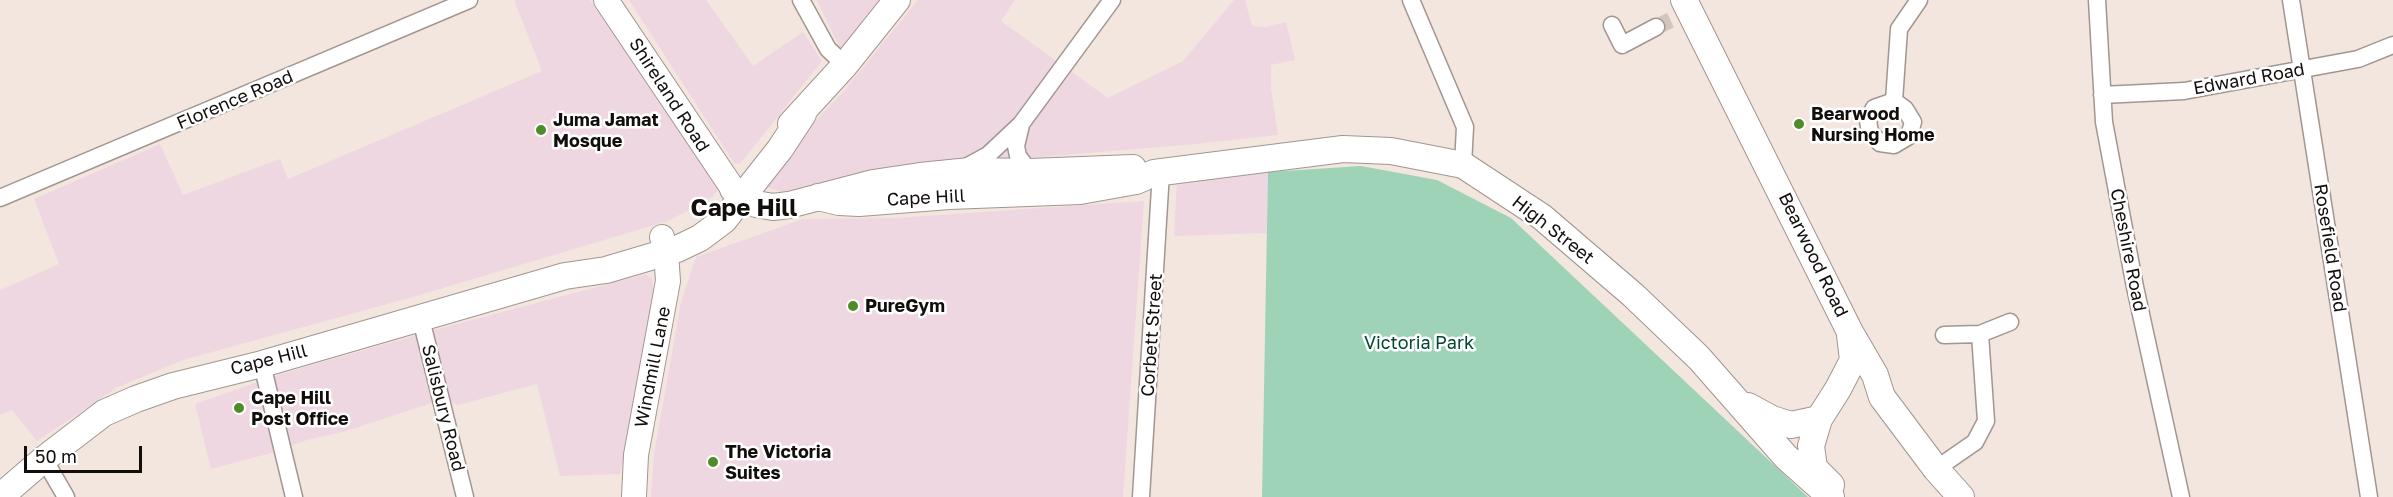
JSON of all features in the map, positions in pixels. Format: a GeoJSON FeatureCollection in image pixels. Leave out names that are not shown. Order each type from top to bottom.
{"type":"FeatureCollection","features":[{"type":"Feature","properties":{"kind":"main road","name":"Shireland Road"},"geometry":{"type":"LineString","coordinates":[[606,0],[738,193]]}},
{"type":"Feature","properties":{"kind":"main road"},"geometry":{"type":"LineString","coordinates":[[738,193],[780,149],[803,114],[897,0]]}},
{"type":"Feature","properties":{"kind":"main road","name":"Bearwood Road"},"geometry":{"type":"LineString","coordinates":[[1683,10],[1850,332],[1875,375],[1882,397],[1936,469],[1961,497]]}},
{"type":"Feature","properties":{"kind":"main road","name":"High Street"},"geometry":{"type":"LineString","coordinates":[[1032,183],[1140,168],[1157,172],[1343,149],[1391,151],[1463,165],[1542,217],[1633,295],[1691,350],[1738,400],[1786,457],[1831,497]]}},
{"type":"Feature","properties":{"kind":"main road","name":"Cape Hill"},"geometry":{"type":"LineString","coordinates":[[0,497],[44,459],[104,413],[117,406],[173,386],[262,364],[565,276],[606,270],[664,245],[700,238],[724,220],[738,193],[756,204],[773,207],[873,183],[970,171],[1032,183]]}},
{"type":"Feature","properties":{"kind":"main road"},"geometry":{"type":"LineString","coordinates":[[953,174],[985,185],[992,194],[1001,183],[1011,177],[1032,183]]}},
{"type":"Feature","properties":{"kind":"main road","name":"Cape Hill"},"geometry":{"type":"LineString","coordinates":[[818,197],[839,202],[859,203],[992,194]]}},
{"type":"Feature","properties":{"kind":"main road","name":"Windmill Lane"},"geometry":{"type":"LineString","coordinates":[[634,497],[636,455],[668,285],[664,245]]}},
{"type":"Feature","properties":{"kind":"main road"},"geometry":{"type":"LineString","coordinates":[[1845,497],[1814,468],[1811,446],[1819,418],[1839,389],[1852,360],[1850,332]]}},
{"type":"Feature","properties":{"kind":"main road"},"geometry":{"type":"LineString","coordinates":[[1839,389],[1864,387],[1882,397]]}},
{"type":"Feature","properties":{"kind":"main road"},"geometry":{"type":"LineString","coordinates":[[1738,400],[1772,419],[1791,425],[1819,418]]}},
{"type":"Feature","properties":{"kind":"street","name":"Florence Road"},"geometry":{"type":"LineString","coordinates":[[0,198],[469,0]]}},
{"type":"Feature","properties":{"kind":"street"},"geometry":{"type":"LineString","coordinates":[[801,0],[828,49],[845,65]]}},
{"type":"Feature","properties":{"kind":"street"},"geometry":{"type":"LineString","coordinates":[[953,174],[988,155],[1021,124],[1112,0]]}},
{"type":"Feature","properties":{"kind":"street"},"geometry":{"type":"LineString","coordinates":[[1412,0],[1465,127],[1463,165]]}},
{"type":"Feature","properties":{"kind":"street"},"geometry":{"type":"LineString","coordinates":[[1894,101],[1899,29],[1920,0]]}},
{"type":"Feature","properties":{"kind":"street","name":"Cheshire Road"},"geometry":{"type":"LineString","coordinates":[[2097,0],[2104,122],[2133,276],[2181,497]]}},
{"type":"Feature","properties":{"kind":"street","name":"Rosefield Road"},"geometry":{"type":"LineString","coordinates":[[2290,0],[2369,497]]}},
{"type":"Feature","properties":{"kind":"street"},"geometry":{"type":"LineString","coordinates":[[1611,25],[1622,45],[1656,27]]}},
{"type":"Feature","properties":{"kind":"street","name":"Edward Road"},"geometry":{"type":"LineString","coordinates":[[2102,95],[2184,91],[2358,58],[2393,45]]}},
{"type":"Feature","properties":{"kind":"street"},"geometry":{"type":"LineString","coordinates":[[1021,124],[1016,146],[1018,156],[1032,183]]}},
{"type":"Feature","properties":{"kind":"street","name":"Corbett Street"},"geometry":{"type":"LineString","coordinates":[[1141,497],[1157,172]]}},
{"type":"Feature","properties":{"kind":"street","name":"Salisbury Road"},"geometry":{"type":"LineString","coordinates":[[421,319],[465,497]]}},
{"type":"Feature","properties":{"kind":"street"},"geometry":{"type":"LineString","coordinates":[[1944,335],[1980,334],[2010,322]]}},
{"type":"Feature","properties":{"kind":"street"},"geometry":{"type":"LineString","coordinates":[[1936,469],[1975,442],[1986,421],[1980,334]]}},
{"type":"Feature","properties":{"kind":"street"},"geometry":{"type":"LineString","coordinates":[[262,364],[294,497]]}},
{"type":"Feature","properties":{"kind":"street"},"geometry":{"type":"LineString","coordinates":[[44,459],[66,497]]}},
{"type":"Feature","properties":{"kind":"shaded area"},"geometry":{"type":"Polygon","coordinates":[[[514,0],[590,0],[719,188],[713,197],[668,221],[413,297],[183,360],[118,387],[37,441],[12,410],[0,415],[0,290],[59,264],[34,199],[160,144],[183,195],[280,159],[288,179],[542,71],[514,0]]]}},
{"type":"Feature","properties":{"kind":"shaded area"},"geometry":{"type":"Polygon","coordinates":[[[629,0],[706,0],[753,66],[803,32],[822,61],[740,164],[734,163],[629,0]]]}},
{"type":"Feature","properties":{"kind":"shaded area"},"geometry":{"type":"Polygon","coordinates":[[[817,0],[879,0],[841,50],[817,0]]]}},
{"type":"Feature","properties":{"kind":"shaded area"},"geometry":{"type":"Polygon","coordinates":[[[918,0],[1015,0],[1001,21],[1108,98],[1183,61],[1234,0],[1245,0],[1252,26],[1266,27],[1286,22],[1295,60],[1271,65],[1271,89],[1278,135],[932,166],[781,192],[767,187],[769,168],[843,92],[918,0]]]}},
{"type":"Feature","properties":{"kind":"shaded area"},"geometry":{"type":"Polygon","coordinates":[[[1268,172],[1267,233],[1174,236],[1177,179],[1268,172]]]}},
{"type":"Feature","properties":{"kind":"shaded area"},"geometry":{"type":"Polygon","coordinates":[[[1144,201],[1123,497],[651,497],[654,454],[681,302],[696,257],[803,219],[895,218],[1144,201]]]}},
{"type":"Feature","properties":{"kind":"shaded area"},"geometry":{"type":"Polygon","coordinates":[[[646,274],[652,279],[654,295],[643,368],[620,474],[560,476],[537,384],[458,405],[444,399],[346,431],[307,440],[275,452],[211,469],[195,404],[281,374],[423,333],[646,274]]]}},
{"type":"Feature","properties":{"kind":"green space","name":"Victoria Park"},"geometry":{"type":"Polygon","coordinates":[[[1361,166],[1437,180],[1511,218],[1808,497],[1262,497],[1268,172],[1361,166]]]}},
{"type":"Feature","properties":{"kind":"tunnel"},"geometry":{"type":"LineString","coordinates":[[1656,27],[1675,18]]}},
{"type":"Feature","properties":{"kind":"place","name":"Bearwood Nursing Home"},"geometry":{"type":"Point","coordinates":[1799,124]}},
{"type":"Feature","properties":{"kind":"place","name":"Juma Jamat Mosque"},"geometry":{"type":"Point","coordinates":[541,130]}},
{"type":"Feature","properties":{"kind":"place","name":"PureGym"},"geometry":{"type":"Point","coordinates":[853,306]}},
{"type":"Feature","properties":{"kind":"place","name":"Cape Hill Post Office"},"geometry":{"type":"Point","coordinates":[239,408]}},
{"type":"Feature","properties":{"kind":"place","name":"The Victoria Suites"},"geometry":{"type":"Point","coordinates":[713,462]}},
{"type":"Feature","properties":{"kind":"district","name":"Cape Hill"},"geometry":{"type":"Point","coordinates":[744,208]}}]}
